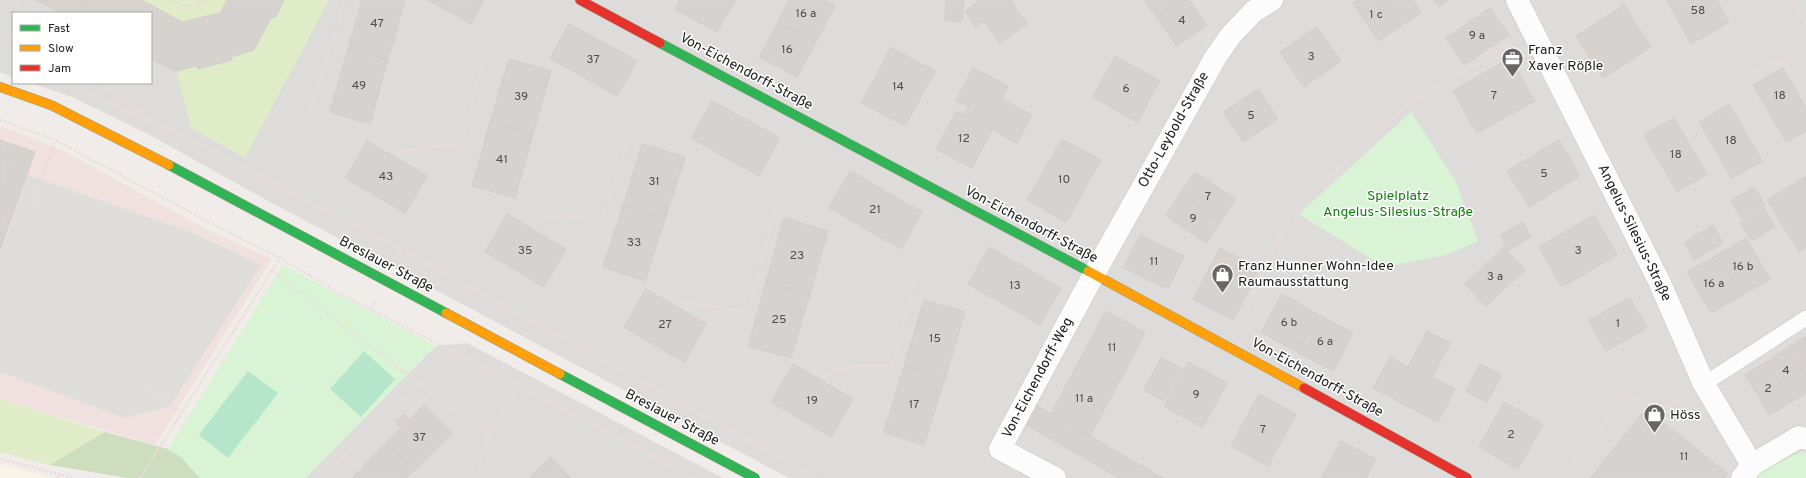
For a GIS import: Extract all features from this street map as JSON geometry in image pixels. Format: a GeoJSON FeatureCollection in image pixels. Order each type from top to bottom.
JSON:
{"type":"FeatureCollection","features":[{"type":"Feature","properties":{"kind":"street","name":"Von-Eichendorff-Straße"},"geometry":{"type":"LineString","coordinates":[[580,0],[1233,348],[1468,478]]}},
{"type":"Feature","properties":{"kind":"street","name":"Angelus-Silesius-Straße"},"geometry":{"type":"LineString","coordinates":[[1517,0],[1660,282],[1704,384],[1747,471]]}},
{"type":"Feature","properties":{"kind":"street","name":"Otto-Leybold-Straße"},"geometry":{"type":"LineString","coordinates":[[1094,274],[1215,58],[1231,35],[1258,4]]}},
{"type":"Feature","properties":{"kind":"street","name":"Breslauer Straße"},"geometry":{"type":"LineString","coordinates":[[0,87],[51,105],[134,146],[755,478]]}},
{"type":"Feature","properties":{"kind":"street","name":"Von-Eichendorff-Weg"},"geometry":{"type":"LineString","coordinates":[[1055,478],[1000,449],[1094,274]]}},
{"type":"Feature","properties":{"kind":"street"},"geometry":{"type":"LineString","coordinates":[[1747,471],[1799,437],[1806,439]]}},
{"type":"Feature","properties":{"kind":"lane"},"geometry":{"type":"LineString","coordinates":[[1704,384],[1806,318]]}},
{"type":"Feature","properties":{"kind":"path"},"geometry":{"type":"LineString","coordinates":[[14,11],[20,0]]}},
{"type":"Feature","properties":{"kind":"path"},"geometry":{"type":"LineString","coordinates":[[172,0],[186,8],[210,0]]}},
{"type":"Feature","properties":{"kind":"path"},"geometry":{"type":"LineString","coordinates":[[310,112],[345,0]]}},
{"type":"Feature","properties":{"kind":"path"},"geometry":{"type":"LineString","coordinates":[[1793,0],[1806,27]]}},
{"type":"Feature","properties":{"kind":"path"},"geometry":{"type":"LineString","coordinates":[[198,4],[202,18]]}},
{"type":"Feature","properties":{"kind":"path"},"geometry":{"type":"LineString","coordinates":[[1233,348],[1258,281],[1293,211],[1410,103],[1532,31]]}},
{"type":"Feature","properties":{"kind":"path"},"geometry":{"type":"LineString","coordinates":[[0,34],[12,39]]}},
{"type":"Feature","properties":{"kind":"path"},"geometry":{"type":"LineString","coordinates":[[395,152],[462,143],[486,51]]}},
{"type":"Feature","properties":{"kind":"path"},"geometry":{"type":"LineString","coordinates":[[1736,84],[1768,64],[1783,62],[1804,85]]}},
{"type":"Feature","properties":{"kind":"path"},"geometry":{"type":"LineString","coordinates":[[1791,71],[1806,62]]}},
{"type":"Feature","properties":{"kind":"path"},"geometry":{"type":"LineString","coordinates":[[100,84],[162,126]]}},
{"type":"Feature","properties":{"kind":"path"},"geometry":{"type":"LineString","coordinates":[[71,86],[162,126],[402,250],[818,478]]}},
{"type":"Feature","properties":{"kind":"path"},"geometry":{"type":"LineString","coordinates":[[0,120],[55,140],[239,238],[280,258],[350,299],[520,386],[694,478]]}},
{"type":"Feature","properties":{"kind":"path"},"geometry":{"type":"LineString","coordinates":[[536,226],[543,220],[558,215],[568,215],[602,222],[631,133]]}},
{"type":"Feature","properties":{"kind":"path"},"geometry":{"type":"LineString","coordinates":[[33,205],[55,140]]}},
{"type":"Feature","properties":{"kind":"path"},"geometry":{"type":"LineString","coordinates":[[680,302],[748,312],[776,207]]}},
{"type":"Feature","properties":{"kind":"path"},"geometry":{"type":"LineString","coordinates":[[140,478],[280,258]]}},
{"type":"Feature","properties":{"kind":"path"},"geometry":{"type":"LineString","coordinates":[[272,272],[488,436]]}},
{"type":"Feature","properties":{"kind":"path"},"geometry":{"type":"LineString","coordinates":[[824,377],[833,371],[848,366],[893,365],[915,281]]}},
{"type":"Feature","properties":{"kind":"path"},"geometry":{"type":"LineString","coordinates":[[322,478],[420,383]]}},
{"type":"Feature","properties":{"kind":"path"},"geometry":{"type":"LineString","coordinates":[[1561,478],[1627,395],[1663,409],[1704,384]]}},
{"type":"Feature","properties":{"kind":"path"},"geometry":{"type":"LineString","coordinates":[[476,478],[488,436],[520,386]]}},
{"type":"Feature","properties":{"kind":"path"},"geometry":{"type":"LineString","coordinates":[[145,387],[182,412]]}},
{"type":"Feature","properties":{"kind":"path"},"geometry":{"type":"LineString","coordinates":[[407,417],[432,392]]}},
{"type":"Feature","properties":{"kind":"path"},"geometry":{"type":"LineString","coordinates":[[345,456],[360,470]]}},
{"type":"Feature","properties":{"kind":"path"},"geometry":{"type":"LineString","coordinates":[[0,459],[74,478]]}},
{"type":"Feature","properties":{"kind":"path"},"geometry":{"type":"LineString","coordinates":[[57,478],[61,474]]}},
{"type":"Feature","properties":{"kind":"shaded area"},"geometry":{"type":"Polygon","coordinates":[[[0,0],[1806,0],[1806,478],[789,478],[259,196],[150,135],[72,97],[34,84],[152,84],[152,12],[12,12],[12,77],[0,72],[0,0]]]}},
{"type":"Feature","properties":{"kind":"shaded area"},"geometry":{"type":"Polygon","coordinates":[[[1189,0],[1248,0],[1254,11],[1215,58],[1206,51],[1207,25],[1189,0]]]}},
{"type":"Feature","properties":{"kind":"shaded area"},"geometry":{"type":"Polygon","coordinates":[[[0,126],[62,150],[206,229],[272,259],[155,445],[0,399],[0,126]]]}},
{"type":"Feature","properties":{"kind":"shaded area"},"geometry":{"type":"Polygon","coordinates":[[[28,175],[193,233],[261,265],[170,406],[125,418],[0,372],[0,254],[28,175]]]}},
{"type":"Feature","properties":{"kind":"shaded area"},"geometry":{"type":"Polygon","coordinates":[[[467,343],[723,478],[305,478],[436,346],[467,343]]]}},
{"type":"Feature","properties":{"kind":"shaded area"},"geometry":{"type":"Polygon","coordinates":[[[0,464],[54,478],[0,478],[0,464]]]}},
{"type":"Feature","properties":{"kind":"green space"},"geometry":{"type":"Polygon","coordinates":[[[142,0],[227,0],[220,13],[182,22],[142,0]]]}},
{"type":"Feature","properties":{"kind":"green space"},"geometry":{"type":"Polygon","coordinates":[[[284,0],[329,0],[245,158],[191,128],[176,71],[197,66],[198,69],[232,60],[231,57],[254,50],[272,16],[275,18],[284,0]]]}},
{"type":"Feature","properties":{"kind":"green space","name":"Spielplatz Angelus-Silesius-Straße"},"geometry":{"type":"Polygon","coordinates":[[[1411,112],[1455,180],[1478,241],[1446,255],[1384,267],[1299,214],[1411,112]]]}},
{"type":"Feature","properties":{"kind":"green space"},"geometry":{"type":"Polygon","coordinates":[[[283,265],[436,346],[305,478],[200,478],[181,457],[168,449],[283,265]]]}},
{"type":"Feature","properties":{"kind":"green space"},"geometry":{"type":"Polygon","coordinates":[[[364,351],[395,379],[361,417],[330,389],[364,351]]]}},
{"type":"Feature","properties":{"kind":"green space"},"geometry":{"type":"Polygon","coordinates":[[[248,371],[278,393],[228,458],[199,435],[248,371]]]}},
{"type":"Feature","properties":{"kind":"green space"},"geometry":{"type":"Polygon","coordinates":[[[0,399],[105,432],[50,465],[0,452],[0,399]]]}},
{"type":"Feature","properties":{"kind":"green space"},"geometry":{"type":"Polygon","coordinates":[[[105,432],[168,449],[181,457],[200,478],[128,478],[50,465],[105,432]]]}},
{"type":"Feature","properties":{"kind":"green space"},"geometry":{"type":"Polygon","coordinates":[[[1801,452],[1806,453],[1806,478],[1756,478],[1761,471],[1801,452]]]}},
{"type":"Feature","properties":{"kind":"building"},"geometry":{"type":"Polygon","coordinates":[[[36,0],[87,0],[81,12],[59,12],[36,0]]]}},
{"type":"Feature","properties":{"kind":"building"},"geometry":{"type":"Polygon","coordinates":[[[87,0],[142,0],[182,22],[220,13],[227,0],[284,0],[275,18],[272,16],[254,50],[231,57],[232,60],[198,69],[197,66],[176,71],[152,59],[152,12],[81,12],[87,0]]]}},
{"type":"Feature","properties":{"kind":"building"},"geometry":{"type":"Polygon","coordinates":[[[362,0],[405,0],[388,60],[348,49],[362,0]]]}},
{"type":"Feature","properties":{"kind":"building"},"geometry":{"type":"Polygon","coordinates":[[[428,0],[484,0],[471,24],[428,0]]]}},
{"type":"Feature","properties":{"kind":"building"},"geometry":{"type":"Polygon","coordinates":[[[680,0],[735,0],[717,32],[675,9],[680,0]]]}},
{"type":"Feature","properties":{"kind":"building"},"geometry":{"type":"Polygon","coordinates":[[[789,0],[824,0],[835,6],[816,42],[778,22],[789,0]]]}},
{"type":"Feature","properties":{"kind":"building"},"geometry":{"type":"Polygon","coordinates":[[[946,0],[964,0],[962,22],[945,20],[946,0]]]}},
{"type":"Feature","properties":{"kind":"building"},"geometry":{"type":"Polygon","coordinates":[[[980,0],[1010,0],[1027,24],[1000,43],[984,21],[976,27],[965,11],[980,0]]]}},
{"type":"Feature","properties":{"kind":"building"},"geometry":{"type":"Polygon","coordinates":[[[1145,0],[1180,0],[1156,17],[1145,0]]]}},
{"type":"Feature","properties":{"kind":"building"},"geometry":{"type":"Polygon","coordinates":[[[1180,0],[1189,0],[1207,25],[1177,46],[1156,17],[1180,0]]]}},
{"type":"Feature","properties":{"kind":"building"},"geometry":{"type":"Polygon","coordinates":[[[1358,0],[1382,0],[1399,27],[1378,41],[1353,3],[1358,0]]]}},
{"type":"Feature","properties":{"kind":"building"},"geometry":{"type":"Polygon","coordinates":[[[1382,0],[1413,0],[1421,13],[1399,27],[1382,0]]]}},
{"type":"Feature","properties":{"kind":"building"},"geometry":{"type":"Polygon","coordinates":[[[1434,0],[1450,0],[1439,7],[1434,0]]]}},
{"type":"Feature","properties":{"kind":"building"},"geometry":{"type":"Polygon","coordinates":[[[1667,0],[1717,0],[1729,22],[1691,44],[1667,0]]]}},
{"type":"Feature","properties":{"kind":"building"},"geometry":{"type":"Polygon","coordinates":[[[1624,5],[1651,47],[1603,78],[1576,36],[1624,5]]]}},
{"type":"Feature","properties":{"kind":"building"},"geometry":{"type":"Polygon","coordinates":[[[1490,8],[1509,35],[1464,65],[1446,38],[1490,8]]]}},
{"type":"Feature","properties":{"kind":"building"},"geometry":{"type":"Polygon","coordinates":[[[778,22],[816,42],[797,77],[759,57],[778,22]]]}},
{"type":"Feature","properties":{"kind":"building"},"geometry":{"type":"Polygon","coordinates":[[[569,24],[637,61],[617,96],[550,58],[569,24]]]}},
{"type":"Feature","properties":{"kind":"building"},"geometry":{"type":"Polygon","coordinates":[[[1317,27],[1341,61],[1304,87],[1280,52],[1317,27]]]}},
{"type":"Feature","properties":{"kind":"building"},"geometry":{"type":"Polygon","coordinates":[[[891,47],[935,71],[905,126],[862,103],[891,47]]]}},
{"type":"Feature","properties":{"kind":"building"},"geometry":{"type":"Polygon","coordinates":[[[348,49],[388,60],[370,124],[330,112],[348,49]]]}},
{"type":"Feature","properties":{"kind":"building"},"geometry":{"type":"Polygon","coordinates":[[[1115,56],[1160,81],[1137,122],[1093,97],[1115,56]]]}},
{"type":"Feature","properties":{"kind":"building"},"geometry":{"type":"Polygon","coordinates":[[[1510,58],[1535,101],[1477,133],[1453,91],[1510,58]]]}},
{"type":"Feature","properties":{"kind":"building"},"geometry":{"type":"Polygon","coordinates":[[[509,59],[551,71],[533,134],[490,122],[509,59]]]}},
{"type":"Feature","properties":{"kind":"building"},"geometry":{"type":"Polygon","coordinates":[[[973,68],[985,74],[969,107],[956,101],[973,68]]]}},
{"type":"Feature","properties":{"kind":"building"},"geometry":{"type":"Polygon","coordinates":[[[1783,68],[1806,108],[1806,131],[1786,142],[1753,85],[1783,68]]]}},
{"type":"Feature","properties":{"kind":"building"},"geometry":{"type":"Polygon","coordinates":[[[985,74],[1008,86],[1002,99],[1032,115],[1017,143],[964,115],[985,74]]]}},
{"type":"Feature","properties":{"kind":"building"},"geometry":{"type":"Polygon","coordinates":[[[1259,89],[1278,119],[1243,142],[1223,112],[1259,89]]]}},
{"type":"Feature","properties":{"kind":"building"},"geometry":{"type":"Polygon","coordinates":[[[712,101],[780,138],[759,176],[691,138],[712,101]]]}},
{"type":"Feature","properties":{"kind":"building"},"geometry":{"type":"Polygon","coordinates":[[[1729,104],[1762,161],[1732,178],[1699,122],[1729,104]]]}},
{"type":"Feature","properties":{"kind":"building"},"geometry":{"type":"Polygon","coordinates":[[[956,111],[992,130],[972,168],[936,149],[956,111]]]}},
{"type":"Feature","properties":{"kind":"building"},"geometry":{"type":"Polygon","coordinates":[[[1674,118],[1707,174],[1677,192],[1644,135],[1674,118]]]}},
{"type":"Feature","properties":{"kind":"building"},"geometry":{"type":"Polygon","coordinates":[[[490,122],[533,134],[515,198],[472,186],[490,122]]]}},
{"type":"Feature","properties":{"kind":"building"},"geometry":{"type":"Polygon","coordinates":[[[1062,139],[1101,160],[1066,222],[1027,200],[1062,139]]]}},
{"type":"Feature","properties":{"kind":"building"},"geometry":{"type":"Polygon","coordinates":[[[0,140],[35,152],[0,250],[0,211],[18,160],[0,153],[0,140]]]}},
{"type":"Feature","properties":{"kind":"building"},"geometry":{"type":"Polygon","coordinates":[[[1559,140],[1580,176],[1529,207],[1507,171],[1559,140]]]}},
{"type":"Feature","properties":{"kind":"building"},"geometry":{"type":"Polygon","coordinates":[[[367,141],[427,176],[405,213],[345,178],[367,141]]]}},
{"type":"Feature","properties":{"kind":"building"},"geometry":{"type":"Polygon","coordinates":[[[642,144],[685,157],[665,219],[623,206],[642,144]]]}},
{"type":"Feature","properties":{"kind":"building"},"geometry":{"type":"Polygon","coordinates":[[[0,153],[18,160],[0,211],[0,153]]]}},
{"type":"Feature","properties":{"kind":"building"},"geometry":{"type":"Polygon","coordinates":[[[850,171],[922,212],[901,249],[829,208],[850,171]]]}},
{"type":"Feature","properties":{"kind":"building"},"geometry":{"type":"Polygon","coordinates":[[[1195,172],[1235,199],[1221,221],[1180,194],[1195,172]]]}},
{"type":"Feature","properties":{"kind":"building"},"geometry":{"type":"Polygon","coordinates":[[[1806,176],[1806,247],[1799,251],[1767,200],[1806,176]]]}},
{"type":"Feature","properties":{"kind":"building"},"geometry":{"type":"Polygon","coordinates":[[[1754,187],[1765,205],[1742,219],[1731,201],[1754,187]]]}},
{"type":"Feature","properties":{"kind":"building"},"geometry":{"type":"Polygon","coordinates":[[[1180,194],[1221,221],[1206,243],[1166,216],[1180,194]]]}},
{"type":"Feature","properties":{"kind":"building"},"geometry":{"type":"Polygon","coordinates":[[[623,206],[665,219],[645,281],[603,267],[623,206]]]}},
{"type":"Feature","properties":{"kind":"building"},"geometry":{"type":"Polygon","coordinates":[[[1764,208],[1775,227],[1752,241],[1740,223],[1764,208]]]}},
{"type":"Feature","properties":{"kind":"building"},"geometry":{"type":"Polygon","coordinates":[[[507,214],[566,249],[544,287],[485,252],[507,214]]]}},
{"type":"Feature","properties":{"kind":"building"},"geometry":{"type":"Polygon","coordinates":[[[1594,215],[1617,255],[1562,287],[1539,247],[1594,215]]]}},
{"type":"Feature","properties":{"kind":"building"},"geometry":{"type":"Polygon","coordinates":[[[784,218],[828,231],[810,294],[766,282],[784,218]]]}},
{"type":"Feature","properties":{"kind":"building"},"geometry":{"type":"Polygon","coordinates":[[[1523,222],[1531,237],[1508,250],[1500,235],[1523,222]]]}},
{"type":"Feature","properties":{"kind":"building"},"geometry":{"type":"Polygon","coordinates":[[[1713,225],[1723,243],[1694,260],[1684,243],[1713,225]]]}},
{"type":"Feature","properties":{"kind":"building"},"geometry":{"type":"Polygon","coordinates":[[[1140,235],[1184,256],[1168,289],[1124,268],[1140,235]]]}},
{"type":"Feature","properties":{"kind":"building"},"geometry":{"type":"Polygon","coordinates":[[[1746,238],[1770,279],[1741,296],[1717,255],[1746,238]]]}},
{"type":"Feature","properties":{"kind":"building"},"geometry":{"type":"Polygon","coordinates":[[[989,247],[1061,288],[1040,325],[968,284],[989,247]]]}},
{"type":"Feature","properties":{"kind":"building"},"geometry":{"type":"Polygon","coordinates":[[[1504,247],[1525,270],[1486,306],[1465,284],[1504,247]]]}},
{"type":"Feature","properties":{"kind":"building"},"geometry":{"type":"Polygon","coordinates":[[[1220,248],[1260,269],[1233,320],[1193,299],[1220,248]]]}},
{"type":"Feature","properties":{"kind":"building"},"geometry":{"type":"Polygon","coordinates":[[[1717,255],[1741,296],[1711,313],[1687,272],[1717,255]]]}},
{"type":"Feature","properties":{"kind":"building"},"geometry":{"type":"Polygon","coordinates":[[[766,282],[810,294],[791,358],[748,346],[766,282]]]}},
{"type":"Feature","properties":{"kind":"building"},"geometry":{"type":"Polygon","coordinates":[[[646,289],[706,324],[684,362],[624,327],[646,289]]]}},
{"type":"Feature","properties":{"kind":"building"},"geometry":{"type":"Polygon","coordinates":[[[1282,294],[1317,314],[1297,352],[1261,332],[1282,294]]]}},
{"type":"Feature","properties":{"kind":"building"},"geometry":{"type":"Polygon","coordinates":[[[1630,298],[1647,328],[1606,351],[1589,320],[1630,298]]]}},
{"type":"Feature","properties":{"kind":"building"},"geometry":{"type":"Polygon","coordinates":[[[924,300],[965,312],[945,378],[904,366],[924,300]]]}},
{"type":"Feature","properties":{"kind":"building"},"geometry":{"type":"Polygon","coordinates":[[[1106,311],[1145,332],[1118,384],[1078,363],[1106,311]]]}},
{"type":"Feature","properties":{"kind":"building"},"geometry":{"type":"Polygon","coordinates":[[[1317,314],[1353,333],[1333,371],[1297,352],[1317,314]]]}},
{"type":"Feature","properties":{"kind":"building"},"geometry":{"type":"Polygon","coordinates":[[[1427,331],[1450,343],[1432,377],[1455,389],[1438,422],[1373,388],[1390,357],[1408,367],[1427,331]]]}},
{"type":"Feature","properties":{"kind":"building"},"geometry":{"type":"Polygon","coordinates":[[[1806,336],[1806,379],[1786,349],[1806,336]]]}},
{"type":"Feature","properties":{"kind":"building"},"geometry":{"type":"Polygon","coordinates":[[[1786,349],[1806,379],[1806,393],[1791,402],[1766,362],[1786,349]]]}},
{"type":"Feature","properties":{"kind":"building"},"geometry":{"type":"Polygon","coordinates":[[[1161,358],[1182,369],[1164,401],[1144,390],[1161,358]]]}},
{"type":"Feature","properties":{"kind":"building"},"geometry":{"type":"Polygon","coordinates":[[[1188,362],[1227,383],[1203,427],[1164,407],[1188,362]]]}},
{"type":"Feature","properties":{"kind":"building"},"geometry":{"type":"Polygon","coordinates":[[[1766,362],[1791,402],[1770,415],[1745,375],[1766,362]]]}},
{"type":"Feature","properties":{"kind":"building"},"geometry":{"type":"Polygon","coordinates":[[[1078,363],[1118,384],[1090,436],[1051,414],[1078,363]]]}},
{"type":"Feature","properties":{"kind":"building"},"geometry":{"type":"Polygon","coordinates":[[[793,364],[853,399],[831,437],[771,402],[793,364]]]}},
{"type":"Feature","properties":{"kind":"building"},"geometry":{"type":"Polygon","coordinates":[[[1480,364],[1502,375],[1487,402],[1466,391],[1480,364]]]}},
{"type":"Feature","properties":{"kind":"building"},"geometry":{"type":"Polygon","coordinates":[[[904,366],[945,378],[924,445],[884,432],[904,366]]]}},
{"type":"Feature","properties":{"kind":"building"},"geometry":{"type":"Polygon","coordinates":[[[1259,394],[1296,414],[1268,466],[1231,446],[1259,394]]]}},
{"type":"Feature","properties":{"kind":"building"},"geometry":{"type":"Polygon","coordinates":[[[1504,402],[1543,424],[1518,469],[1479,447],[1504,402]]]}},
{"type":"Feature","properties":{"kind":"building"},"geometry":{"type":"Polygon","coordinates":[[[424,405],[452,433],[415,470],[387,442],[401,428],[396,422],[404,414],[409,420],[424,405]]]}},
{"type":"Feature","properties":{"kind":"building"},"geometry":{"type":"Polygon","coordinates":[[[1036,405],[1163,478],[1119,478],[1025,424],[1036,405]]]}},
{"type":"Feature","properties":{"kind":"building"},"geometry":{"type":"Polygon","coordinates":[[[1646,409],[1728,474],[1725,478],[1590,478],[1646,409]]]}},
{"type":"Feature","properties":{"kind":"building"},"geometry":{"type":"Polygon","coordinates":[[[1341,441],[1376,459],[1366,478],[1321,478],[1341,441]]]}},
{"type":"Feature","properties":{"kind":"building"},"geometry":{"type":"Polygon","coordinates":[[[387,442],[415,470],[406,478],[352,478],[387,442]]]}},
{"type":"Feature","properties":{"kind":"building"},"geometry":{"type":"Polygon","coordinates":[[[550,457],[571,478],[530,478],[550,457]]]}},
{"type":"Feature","properties":{"kind":"traffic: fast"},"geometry":{"type":"LineString","coordinates":[[660,43],[1088,271]]}},
{"type":"Feature","properties":{"kind":"traffic: fast"},"geometry":{"type":"LineString","coordinates":[[169,165],[446,313]]}},
{"type":"Feature","properties":{"kind":"traffic: fast"},"geometry":{"type":"LineString","coordinates":[[560,374],[755,478]]}},
{"type":"Feature","properties":{"kind":"traffic: slow"},"geometry":{"type":"LineString","coordinates":[[0,87],[51,105],[169,165]]}},
{"type":"Feature","properties":{"kind":"traffic: slow"},"geometry":{"type":"LineString","coordinates":[[1088,271],[1304,388]]}},
{"type":"Feature","properties":{"kind":"traffic: slow"},"geometry":{"type":"LineString","coordinates":[[446,313],[560,374]]}},
{"type":"Feature","properties":{"kind":"traffic: jam"},"geometry":{"type":"LineString","coordinates":[[580,0],[660,43]]}},
{"type":"Feature","properties":{"kind":"traffic: jam"},"geometry":{"type":"LineString","coordinates":[[1304,388],[1467,478]]}},
{"type":"Feature","properties":{"kind":"place","name":"Franz Xaver Rößle"},"geometry":{"type":"Point","coordinates":[1512,78]}},
{"type":"Feature","properties":{"kind":"place","name":"Franz Hunner Wohn-Idee Raumausstattung"},"geometry":{"type":"Point","coordinates":[1222,294]}},
{"type":"Feature","properties":{"kind":"place","name":"Höss"},"geometry":{"type":"Point","coordinates":[1654,434]}}]}
